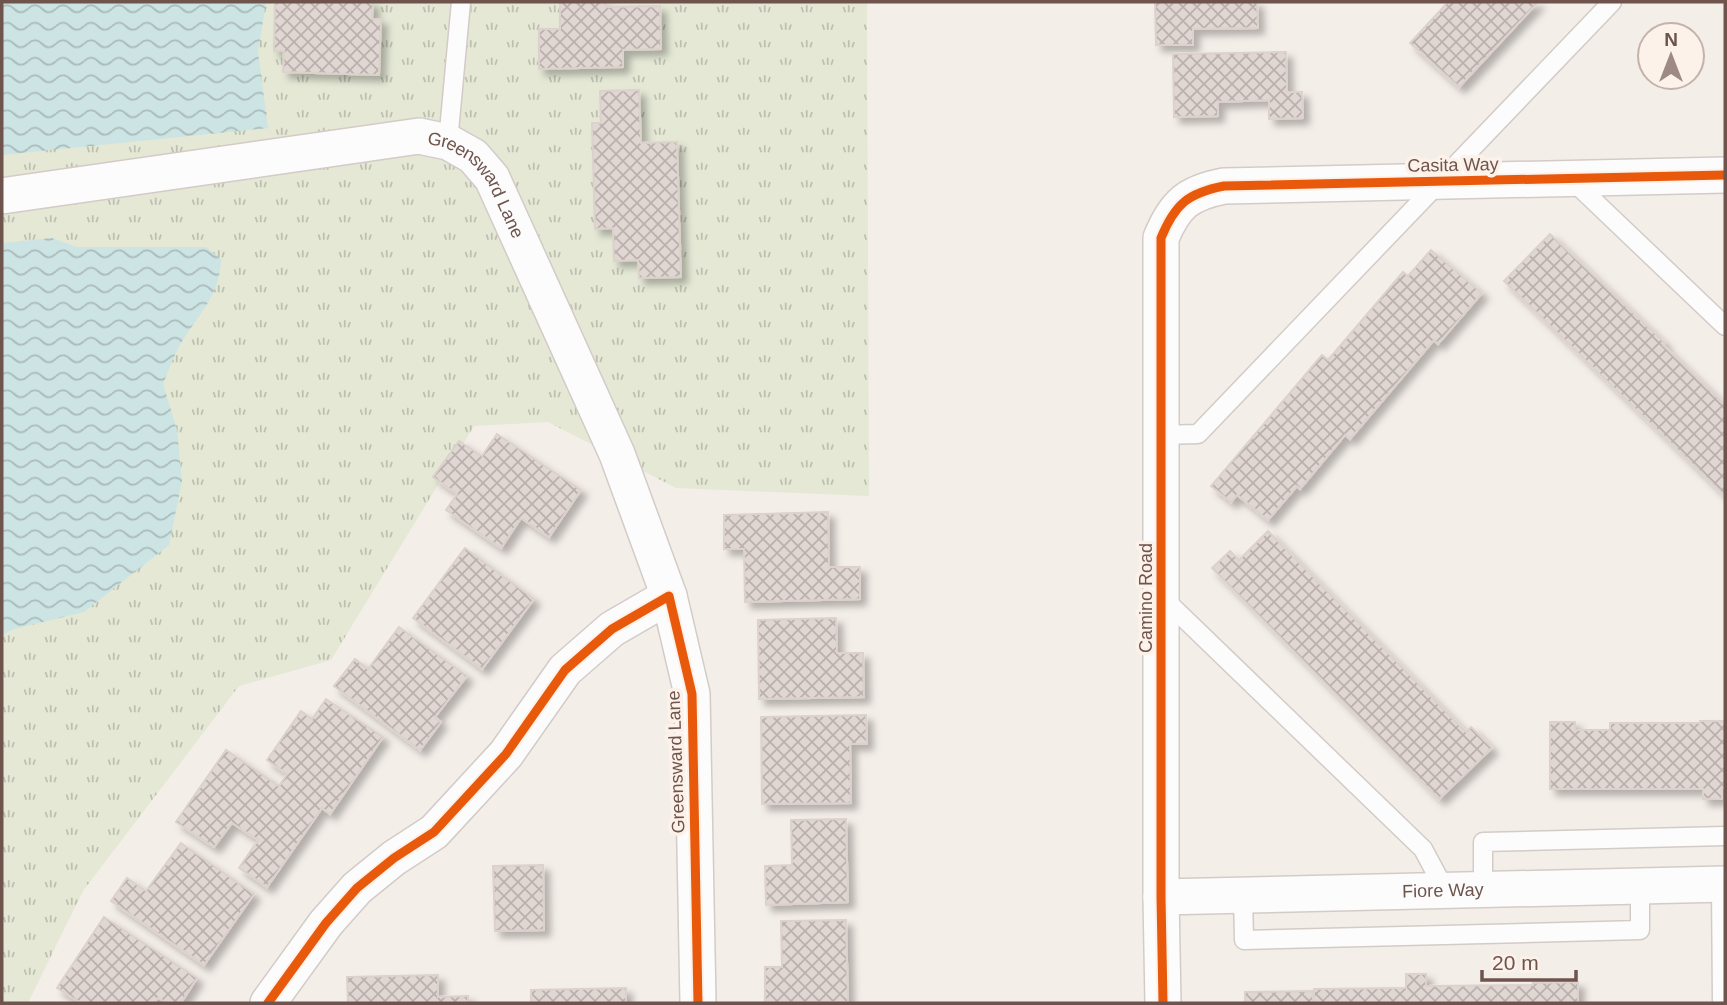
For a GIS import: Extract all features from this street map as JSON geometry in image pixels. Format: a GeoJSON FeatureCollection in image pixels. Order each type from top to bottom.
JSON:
{"type":"FeatureCollection","features":[{"type":"Feature","properties":{"kind":"street","name":"Greensward Lane"},"geometry":{"type":"LineString","coordinates":[[2,196],[419,136],[448,142],[473,156],[492,178],[617,454],[668,596],[692,694],[698,1003]]}},
{"type":"Feature","properties":{"kind":"street","name":"Casita Way"},"geometry":{"type":"LineString","coordinates":[[1185,200],[1202,190],[1224,186],[1725,175]]}},
{"type":"Feature","properties":{"kind":"street","name":"Camino Road"},"geometry":{"type":"LineString","coordinates":[[1163,1003],[1161,238],[1170,218],[1185,200]]}},
{"type":"Feature","properties":{"kind":"street"},"geometry":{"type":"LineString","coordinates":[[268,1003],[326,923],[357,888],[394,858],[434,832],[506,754],[565,670],[612,629],[668,596]]}},
{"type":"Feature","properties":{"kind":"street","name":"Fiore Way"},"geometry":{"type":"LineString","coordinates":[[1161,897],[1723,885]]}},
{"type":"Feature","properties":{"kind":"lane"},"geometry":{"type":"LineString","coordinates":[[448,142],[461,2]]}},
{"type":"Feature","properties":{"kind":"lane"},"geometry":{"type":"LineString","coordinates":[[1161,435],[1198,434],[1612,2]]}},
{"type":"Feature","properties":{"kind":"lane"},"geometry":{"type":"LineString","coordinates":[[1571,178],[1725,326]]}},
{"type":"Feature","properties":{"kind":"lane"},"geometry":{"type":"LineString","coordinates":[[1161,597],[1423,849],[1445,890]]}},
{"type":"Feature","properties":{"kind":"lane"},"geometry":{"type":"LineString","coordinates":[[1483,890],[1483,842],[1725,836]]}},
{"type":"Feature","properties":{"kind":"lane"},"geometry":{"type":"LineString","coordinates":[[1722,1003],[1723,885]]}},
{"type":"Feature","properties":{"kind":"lane"},"geometry":{"type":"LineString","coordinates":[[1243,895],[1244,940],[1299,939],[1640,930],[1640,886]]}},
{"type":"Feature","properties":{"kind":"green space"},"geometry":{"type":"Polygon","coordinates":[[[2,2],[867,2],[869,496],[676,488],[548,422],[474,426],[331,660],[239,686],[83,891],[28,1003],[2,1003],[2,2]]]}},
{"type":"Feature","properties":{"kind":"water"},"geometry":{"type":"Polygon","coordinates":[[[2,2],[266,2],[258,52],[268,128],[2,155],[2,2]]]}},
{"type":"Feature","properties":{"kind":"water"},"geometry":{"type":"Polygon","coordinates":[[[52,238],[77,247],[206,247],[221,259],[220,271],[214,292],[181,343],[163,384],[177,430],[182,481],[169,545],[84,612],[14,629],[2,635],[2,243],[52,238]]]}},
{"type":"Feature","properties":{"kind":"building"},"geometry":{"type":"Polygon","coordinates":[[[275,2],[373,2],[372,19],[381,19],[379,75],[283,72],[284,51],[274,51],[275,2]]]}},
{"type":"Feature","properties":{"kind":"building"},"geometry":{"type":"Polygon","coordinates":[[[560,2],[606,2],[606,7],[660,6],[661,49],[623,50],[623,67],[539,69],[539,29],[560,29],[560,2]]]}},
{"type":"Feature","properties":{"kind":"building"},"geometry":{"type":"Polygon","coordinates":[[[1155,2],[1257,2],[1258,28],[1193,29],[1193,45],[1156,45],[1155,2]]]}},
{"type":"Feature","properties":{"kind":"building"},"geometry":{"type":"Polygon","coordinates":[[[1448,2],[1538,2],[1459,87],[1410,43],[1448,2]]]}},
{"type":"Feature","properties":{"kind":"building"},"geometry":{"type":"Polygon","coordinates":[[[1286,52],[1287,92],[1302,92],[1303,118],[1269,119],[1269,100],[1218,102],[1218,116],[1174,117],[1173,54],[1286,52]]]}},
{"type":"Feature","properties":{"kind":"building"},"geometry":{"type":"Polygon","coordinates":[[[639,90],[641,143],[677,142],[681,277],[639,278],[638,260],[614,261],[613,228],[595,229],[592,123],[601,123],[600,91],[639,90]]]}},
{"type":"Feature","properties":{"kind":"building"},"geometry":{"type":"Polygon","coordinates":[[[1550,234],[1665,343],[1663,345],[1725,405],[1725,496],[1504,281],[1550,234]]]}},
{"type":"Feature","properties":{"kind":"building"},"geometry":{"type":"Polygon","coordinates":[[[1431,250],[1482,293],[1438,344],[1434,340],[1350,439],[1345,435],[1300,489],[1297,486],[1268,520],[1237,495],[1231,502],[1211,486],[1322,355],[1328,360],[1403,272],[1408,276],[1431,250]]]}},
{"type":"Feature","properties":{"kind":"building"},"geometry":{"type":"Polygon","coordinates":[[[497,434],[581,490],[549,537],[521,518],[501,548],[446,510],[457,494],[433,477],[459,441],[482,456],[497,434]]]}},
{"type":"Feature","properties":{"kind":"building"},"geometry":{"type":"Polygon","coordinates":[[[828,512],[829,567],[860,567],[860,599],[745,602],[744,549],[724,549],[724,515],[828,512]]]}},
{"type":"Feature","properties":{"kind":"building"},"geometry":{"type":"Polygon","coordinates":[[[1268,531],[1466,732],[1471,727],[1492,748],[1439,799],[1212,568],[1230,551],[1239,560],[1268,531]]]}},
{"type":"Feature","properties":{"kind":"building"},"geometry":{"type":"Polygon","coordinates":[[[465,548],[534,599],[482,669],[413,618],[465,548]]]}},
{"type":"Feature","properties":{"kind":"building"},"geometry":{"type":"Polygon","coordinates":[[[836,618],[837,653],[863,653],[864,697],[759,699],[758,620],[836,618]]]}},
{"type":"Feature","properties":{"kind":"building"},"geometry":{"type":"Polygon","coordinates":[[[399,627],[467,676],[435,717],[441,722],[420,750],[334,686],[355,659],[368,669],[399,627]]]}},
{"type":"Feature","properties":{"kind":"building"},"geometry":{"type":"Polygon","coordinates":[[[326,699],[383,737],[330,814],[322,808],[267,887],[239,868],[258,840],[232,823],[214,847],[176,822],[226,750],[279,786],[287,774],[267,760],[301,711],[312,719],[326,699]]]}},
{"type":"Feature","properties":{"kind":"building"},"geometry":{"type":"Polygon","coordinates":[[[866,715],[867,744],[850,744],[851,803],[762,804],[761,717],[866,715]]]}},
{"type":"Feature","properties":{"kind":"building"},"geometry":{"type":"Polygon","coordinates":[[[1725,721],[1725,788],[1722,788],[1722,799],[1703,799],[1703,789],[1550,789],[1550,722],[1575,722],[1575,730],[1610,730],[1610,723],[1725,721]]]}},
{"type":"Feature","properties":{"kind":"building"},"geometry":{"type":"Polygon","coordinates":[[[846,819],[848,902],[766,905],[765,866],[792,865],[791,820],[846,819]]]}},
{"type":"Feature","properties":{"kind":"building"},"geometry":{"type":"Polygon","coordinates":[[[181,843],[254,894],[204,965],[111,901],[127,878],[146,891],[181,843]]]}},
{"type":"Feature","properties":{"kind":"building"},"geometry":{"type":"Polygon","coordinates":[[[543,865],[544,930],[495,931],[493,866],[543,865]]]}},
{"type":"Feature","properties":{"kind":"building"},"geometry":{"type":"Polygon","coordinates":[[[104,917],[197,978],[181,1003],[167,1003],[158,998],[154,1003],[81,1003],[57,988],[104,917]]]}},
{"type":"Feature","properties":{"kind":"building"},"geometry":{"type":"Polygon","coordinates":[[[846,920],[848,1002],[765,1003],[765,967],[782,967],[781,921],[846,920]]]}},
{"type":"Feature","properties":{"kind":"building"},"geometry":{"type":"Polygon","coordinates":[[[1406,974],[1426,974],[1426,986],[1578,982],[1578,1003],[1314,1003],[1314,989],[1406,988],[1406,974]]]}},
{"type":"Feature","properties":{"kind":"building"},"geometry":{"type":"Polygon","coordinates":[[[438,975],[438,997],[468,996],[468,1003],[348,1003],[347,977],[438,975]]]}},
{"type":"Feature","properties":{"kind":"building"},"geometry":{"type":"Polygon","coordinates":[[[626,988],[626,1003],[531,1003],[531,990],[626,988]]]}},
{"type":"Feature","properties":{"kind":"building"},"geometry":{"type":"Polygon","coordinates":[[[1313,991],[1313,1003],[1245,1003],[1245,992],[1313,991]]]}},
{"type":"Feature","properties":{"kind":"cycle path"},"geometry":{"type":"LineString","coordinates":[[1163,1003],[1161,238],[1178,208],[1201,192],[1224,186],[1725,175]]}},
{"type":"Feature","properties":{"kind":"cycle path"},"geometry":{"type":"LineString","coordinates":[[268,1003],[326,923],[357,888],[394,858],[434,832],[506,754],[565,670],[612,629],[669,596],[692,694],[698,1003]]}}]}
